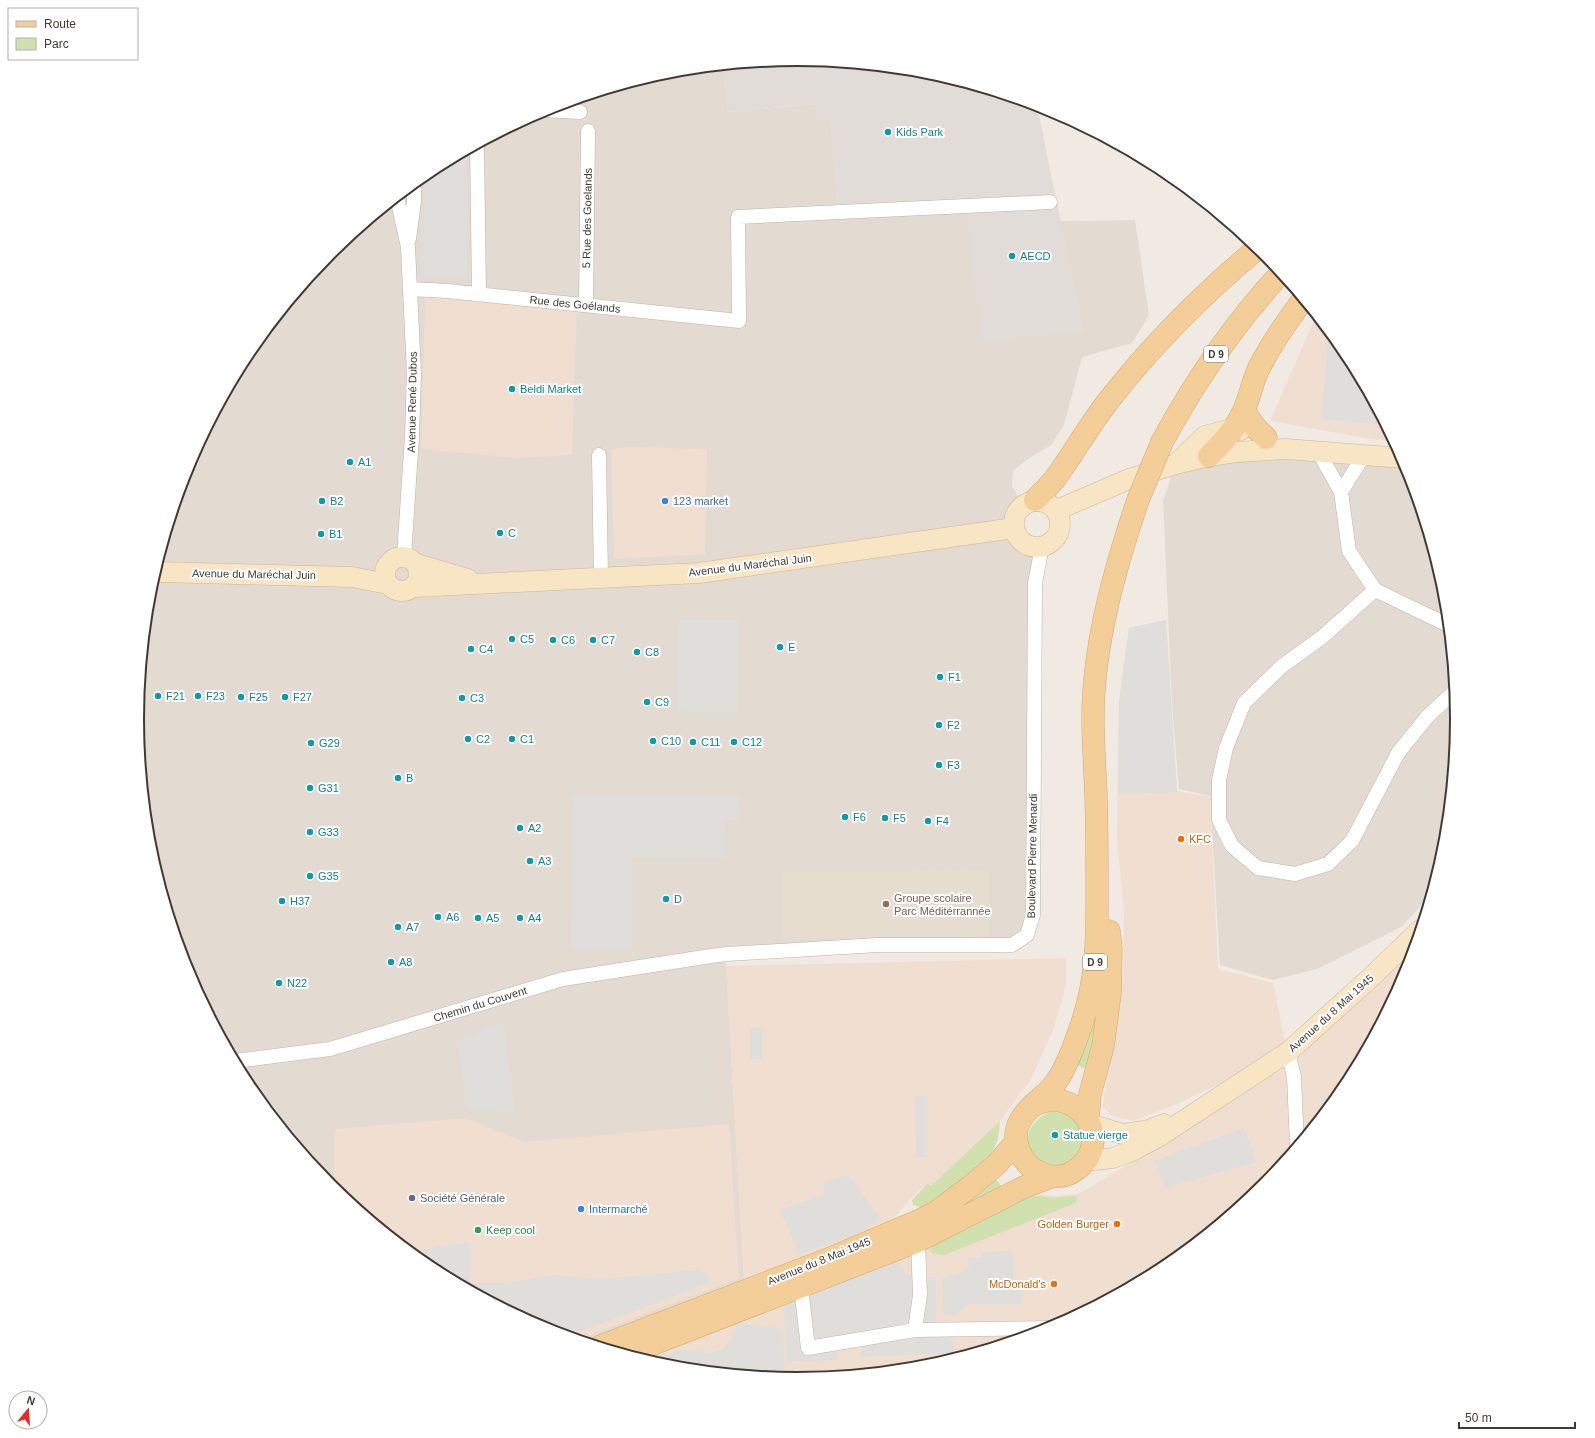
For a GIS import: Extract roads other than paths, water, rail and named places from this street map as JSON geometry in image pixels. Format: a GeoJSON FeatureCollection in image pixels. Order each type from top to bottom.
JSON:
{"type":"FeatureCollection","features":[{"type":"Feature","properties":{"kind":"main road"},"geometry":{"type":"LineString","coordinates":[[1035,500],[1053,506],[1060,517],[1061,525],[1059,533],[1049,544],[1042,547],[1034,547],[1021,541],[1017,535],[1014,528],[1015,516],[1018,510],[1023,505],[1035,500],[1054,481],[1108,400],[1166,333],[1223,277],[1253,252]]}},
{"type":"Feature","properties":{"kind":"main road","name":"D 9"},"geometry":{"type":"LineString","coordinates":[[1031,1107],[1054,1085],[1067,1062],[1088,1002],[1095,966],[1097,927],[1096,799],[1093,716],[1097,667],[1104,621],[1112,585],[1124,544],[1138,500],[1162,442],[1176,417],[1208,365],[1253,305],[1278,277]]}},
{"type":"Feature","properties":{"kind":"main road"},"geometry":{"type":"LineString","coordinates":[[1209,456],[1225,440],[1239,419],[1259,367],[1279,334],[1301,303]]}},
{"type":"Feature","properties":{"kind":"main road"},"geometry":{"type":"LineString","coordinates":[[1239,419],[1255,428],[1266,438],[1286,449]]}},
{"type":"Feature","properties":{"kind":"main road"},"geometry":{"type":"LineString","coordinates":[[1176,464],[1205,436],[1239,419]]}},
{"type":"Feature","properties":{"kind":"main road"},"geometry":{"type":"LineString","coordinates":[[1056,510],[1129,479],[1176,464],[1209,456],[1236,452],[1286,449],[1396,457]]}},
{"type":"Feature","properties":{"kind":"main road","name":"Avenue du Maréchal Juin"},"geometry":{"type":"LineString","coordinates":[[414,587],[699,573],[1014,528]]}},
{"type":"Feature","properties":{"kind":"main road"},"geometry":{"type":"LineString","coordinates":[[403,561],[420,576],[414,587],[406,591],[392,588],[388,584],[384,573],[403,561]]}},
{"type":"Feature","properties":{"kind":"main road","name":"Avenue du Maréchal Juin"},"geometry":{"type":"LineString","coordinates":[[352,577],[403,561],[484,584]]}},
{"type":"Feature","properties":{"kind":"main road","name":"Avenue du Maréchal Juin"},"geometry":{"type":"LineString","coordinates":[[162,572],[352,577],[388,584]]}},
{"type":"Feature","properties":{"kind":"main road","name":"D 9"},"geometry":{"type":"LineString","coordinates":[[1089,1122],[1090,1094],[1103,1046],[1110,986],[1111,949],[1096,799]]}},
{"type":"Feature","properties":{"kind":"main road","name":"Avenue du 8 Mai 1945"},"geometry":{"type":"LineString","coordinates":[[1234,1086],[1288,1052],[1368,980],[1413,937]]}},
{"type":"Feature","properties":{"kind":"main road"},"geometry":{"type":"LineString","coordinates":[[1089,1122],[1123,1134],[1148,1130],[1174,1120],[1234,1086]]}},
{"type":"Feature","properties":{"kind":"main road"},"geometry":{"type":"LineString","coordinates":[[1086,1160],[1113,1158],[1132,1151],[1160,1136],[1234,1086]]}},
{"type":"Feature","properties":{"kind":"main road"},"geometry":{"type":"LineString","coordinates":[[1051,1099],[1063,1100],[1075,1105],[1089,1122],[1093,1138],[1092,1148],[1086,1160],[1075,1171],[1064,1176],[1050,1176],[1034,1171],[1022,1160],[1016,1142],[1016,1129],[1020,1119],[1031,1107],[1038,1103],[1051,1099]]}},
{"type":"Feature","properties":{"kind":"main road","name":"Avenue du 8 Mai 1945"},"geometry":{"type":"LineString","coordinates":[[607,1343],[826,1260],[920,1220],[936,1212],[971,1186],[996,1165],[1016,1142]]}},
{"type":"Feature","properties":{"kind":"main road","name":"Avenue du 8 Mai 1945"},"geometry":{"type":"LineString","coordinates":[[634,1351],[918,1241],[1050,1176]]}},
{"type":"Feature","properties":{"kind":"street"},"geometry":{"type":"LineString","coordinates":[[561,111],[580,112]]}},
{"type":"Feature","properties":{"kind":"street","name":"5 Rue des Goelands"},"geometry":{"type":"LineString","coordinates":[[586,305],[588,131]]}},
{"type":"Feature","properties":{"kind":"street"},"geometry":{"type":"LineString","coordinates":[[477,150],[479,294]]}},
{"type":"Feature","properties":{"kind":"street","name":"Avenue René Dubos"},"geometry":{"type":"LineString","coordinates":[[408,247],[414,191]]}},
{"type":"Feature","properties":{"kind":"street","name":"Rue des Goélands"},"geometry":{"type":"LineString","coordinates":[[411,289],[479,294],[738,321],[738,218],[1050,202]]}},
{"type":"Feature","properties":{"kind":"street","name":"Avenue René Dubos"},"geometry":{"type":"LineString","coordinates":[[398,203],[408,247],[414,374],[412,436],[403,561]]}},
{"type":"Feature","properties":{"kind":"street"},"geometry":{"type":"LineString","coordinates":[[1318,451],[1341,492],[1350,551],[1376,590],[1443,623]]}},
{"type":"Feature","properties":{"kind":"street"},"geometry":{"type":"LineString","coordinates":[[599,455],[601,578]]}},
{"type":"Feature","properties":{"kind":"street"},"geometry":{"type":"LineString","coordinates":[[1341,492],[1364,455]]}},
{"type":"Feature","properties":{"kind":"street","name":"Boulevard Pierre Menardi"},"geometry":{"type":"LineString","coordinates":[[727,954],[878,945],[1012,945],[1027,935],[1033,915],[1035,583],[1042,547]]}},
{"type":"Feature","properties":{"kind":"street"},"geometry":{"type":"LineString","coordinates":[[1376,590],[1321,638],[1282,666],[1244,703],[1226,748],[1219,780],[1219,820],[1232,846],[1258,868],[1296,874],[1328,864],[1352,841],[1398,753],[1426,717],[1449,696]]}},
{"type":"Feature","properties":{"kind":"street","name":"Chemin du Couvent"},"geometry":{"type":"LineString","coordinates":[[241,1060],[330,1049],[563,979],[727,954]]}},
{"type":"Feature","properties":{"kind":"street"},"geometry":{"type":"LineString","coordinates":[[1288,1052],[1294,1078],[1297,1140]]}},
{"type":"Feature","properties":{"kind":"street"},"geometry":{"type":"LineString","coordinates":[[915,1330],[920,1295],[918,1241]]}},
{"type":"Feature","properties":{"kind":"street"},"geometry":{"type":"LineString","coordinates":[[802,1287],[808,1348],[915,1330],[1030,1328]]}},
{"type":"Feature","properties":{"kind":"place","name":"Kids Park"},"geometry":{"type":"Point","coordinates":[888,132]}},
{"type":"Feature","properties":{"kind":"place","name":"AECD"},"geometry":{"type":"Point","coordinates":[1012,256]}},
{"type":"Feature","properties":{"kind":"place","name":"Beldi Market"},"geometry":{"type":"Point","coordinates":[512,389]}},
{"type":"Feature","properties":{"kind":"place","name":"A1"},"geometry":{"type":"Point","coordinates":[350,462]}},
{"type":"Feature","properties":{"kind":"place","name":"B2"},"geometry":{"type":"Point","coordinates":[322,501]}},
{"type":"Feature","properties":{"kind":"place","name":"123 market"},"geometry":{"type":"Point","coordinates":[665,501]}},
{"type":"Feature","properties":{"kind":"place","name":"C"},"geometry":{"type":"Point","coordinates":[500,533]}},
{"type":"Feature","properties":{"kind":"place","name":"B1"},"geometry":{"type":"Point","coordinates":[321,534]}},
{"type":"Feature","properties":{"kind":"place","name":"C5"},"geometry":{"type":"Point","coordinates":[512,639]}},
{"type":"Feature","properties":{"kind":"place","name":"C6"},"geometry":{"type":"Point","coordinates":[553,640]}},
{"type":"Feature","properties":{"kind":"place","name":"C7"},"geometry":{"type":"Point","coordinates":[593,640]}},
{"type":"Feature","properties":{"kind":"place","name":"E"},"geometry":{"type":"Point","coordinates":[780,647]}},
{"type":"Feature","properties":{"kind":"place","name":"C4"},"geometry":{"type":"Point","coordinates":[471,649]}},
{"type":"Feature","properties":{"kind":"place","name":"C8"},"geometry":{"type":"Point","coordinates":[637,652]}},
{"type":"Feature","properties":{"kind":"place","name":"F1"},"geometry":{"type":"Point","coordinates":[940,677]}},
{"type":"Feature","properties":{"kind":"place","name":"F21"},"geometry":{"type":"Point","coordinates":[158,696]}},
{"type":"Feature","properties":{"kind":"place","name":"F23"},"geometry":{"type":"Point","coordinates":[198,696]}},
{"type":"Feature","properties":{"kind":"place","name":"F25"},"geometry":{"type":"Point","coordinates":[241,697]}},
{"type":"Feature","properties":{"kind":"place","name":"F27"},"geometry":{"type":"Point","coordinates":[285,697]}},
{"type":"Feature","properties":{"kind":"place","name":"C3"},"geometry":{"type":"Point","coordinates":[462,698]}},
{"type":"Feature","properties":{"kind":"place","name":"C9"},"geometry":{"type":"Point","coordinates":[647,702]}},
{"type":"Feature","properties":{"kind":"place","name":"F2"},"geometry":{"type":"Point","coordinates":[939,725]}},
{"type":"Feature","properties":{"kind":"place","name":"C2"},"geometry":{"type":"Point","coordinates":[468,739]}},
{"type":"Feature","properties":{"kind":"place","name":"C1"},"geometry":{"type":"Point","coordinates":[512,739]}},
{"type":"Feature","properties":{"kind":"place","name":"C10"},"geometry":{"type":"Point","coordinates":[653,741]}},
{"type":"Feature","properties":{"kind":"place","name":"C11"},"geometry":{"type":"Point","coordinates":[693,742]}},
{"type":"Feature","properties":{"kind":"place","name":"C12"},"geometry":{"type":"Point","coordinates":[734,742]}},
{"type":"Feature","properties":{"kind":"place","name":"G29"},"geometry":{"type":"Point","coordinates":[311,743]}},
{"type":"Feature","properties":{"kind":"place","name":"F3"},"geometry":{"type":"Point","coordinates":[939,765]}},
{"type":"Feature","properties":{"kind":"place","name":"B"},"geometry":{"type":"Point","coordinates":[398,778]}},
{"type":"Feature","properties":{"kind":"place","name":"G31"},"geometry":{"type":"Point","coordinates":[310,788]}},
{"type":"Feature","properties":{"kind":"place","name":"F6"},"geometry":{"type":"Point","coordinates":[845,817]}},
{"type":"Feature","properties":{"kind":"place","name":"F5"},"geometry":{"type":"Point","coordinates":[885,818]}},
{"type":"Feature","properties":{"kind":"place","name":"F4"},"geometry":{"type":"Point","coordinates":[928,821]}},
{"type":"Feature","properties":{"kind":"place","name":"A2"},"geometry":{"type":"Point","coordinates":[520,828]}},
{"type":"Feature","properties":{"kind":"place","name":"G33"},"geometry":{"type":"Point","coordinates":[310,832]}},
{"type":"Feature","properties":{"kind":"place","name":"KFC"},"geometry":{"type":"Point","coordinates":[1181,839]}},
{"type":"Feature","properties":{"kind":"place","name":"A3"},"geometry":{"type":"Point","coordinates":[530,861]}},
{"type":"Feature","properties":{"kind":"place","name":"G35"},"geometry":{"type":"Point","coordinates":[310,876]}},
{"type":"Feature","properties":{"kind":"place","name":"D"},"geometry":{"type":"Point","coordinates":[666,899]}},
{"type":"Feature","properties":{"kind":"place","name":"H37"},"geometry":{"type":"Point","coordinates":[282,901]}},
{"type":"Feature","properties":{"kind":"place","name":"Groupe scolaire Parc Méditérrannée"},"geometry":{"type":"Point","coordinates":[886,904]}},
{"type":"Feature","properties":{"kind":"place","name":"A6"},"geometry":{"type":"Point","coordinates":[438,917]}},
{"type":"Feature","properties":{"kind":"place","name":"A5"},"geometry":{"type":"Point","coordinates":[478,918]}},
{"type":"Feature","properties":{"kind":"place","name":"A4"},"geometry":{"type":"Point","coordinates":[520,918]}},
{"type":"Feature","properties":{"kind":"place","name":"A7"},"geometry":{"type":"Point","coordinates":[398,927]}},
{"type":"Feature","properties":{"kind":"place","name":"A8"},"geometry":{"type":"Point","coordinates":[391,962]}},
{"type":"Feature","properties":{"kind":"place","name":"N22"},"geometry":{"type":"Point","coordinates":[279,983]}},
{"type":"Feature","properties":{"kind":"place","name":"Statue vierge"},"geometry":{"type":"Point","coordinates":[1055,1135]}},
{"type":"Feature","properties":{"kind":"place","name":"Société Générale"},"geometry":{"type":"Point","coordinates":[412,1198]}},
{"type":"Feature","properties":{"kind":"place","name":"Intermarché"},"geometry":{"type":"Point","coordinates":[581,1209]}},
{"type":"Feature","properties":{"kind":"place","name":"Golden Burger"},"geometry":{"type":"Point","coordinates":[1117,1224]}},
{"type":"Feature","properties":{"kind":"place","name":"Keep cool"},"geometry":{"type":"Point","coordinates":[478,1230]}},
{"type":"Feature","properties":{"kind":"place","name":"McDonald's"},"geometry":{"type":"Point","coordinates":[1054,1284]}}]}
